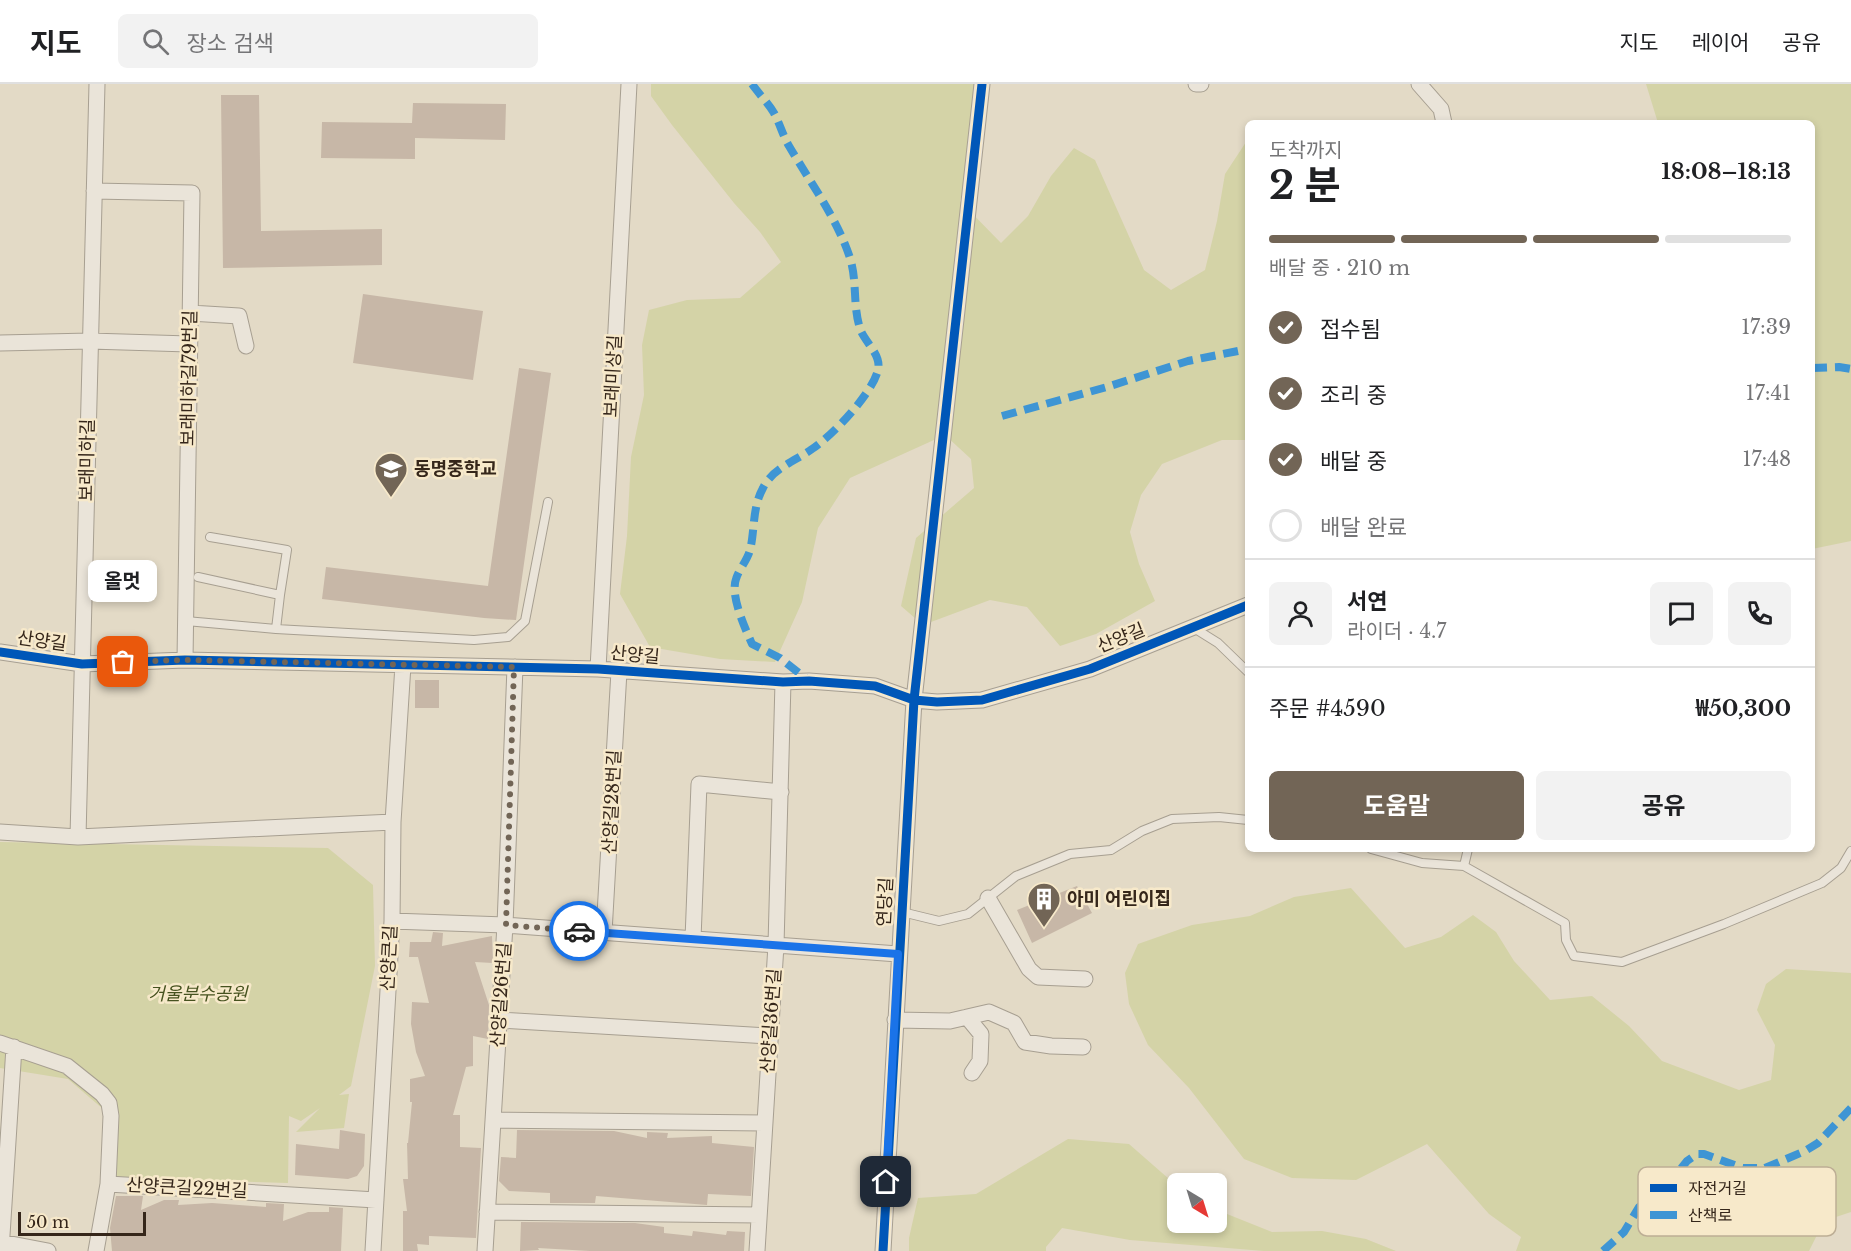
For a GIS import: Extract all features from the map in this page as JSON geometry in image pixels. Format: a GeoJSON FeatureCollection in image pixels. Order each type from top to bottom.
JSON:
{"type":"FeatureCollection","features":[{"type":"Feature","properties":{"kind":"street","name":"보래미하길"},"geometry":{"type":"LineString","coordinates":[[78,837],[97,84]]}},
{"type":"Feature","properties":{"kind":"street","name":"보래미상길"},"geometry":{"type":"LineString","coordinates":[[598,669],[628,84]]}},
{"type":"Feature","properties":{"kind":"street","name":"연당길"},"geometry":{"type":"LineString","coordinates":[[883,1251],[914,700],[982,84]]}},
{"type":"Feature","properties":{"kind":"street"},"geometry":{"type":"LineString","coordinates":[[1419,84],[1441,109],[1443,120]]}},
{"type":"Feature","properties":{"kind":"street","name":"보래미하길79번길"},"geometry":{"type":"LineString","coordinates":[[94,191],[192,193],[185,660]]}},
{"type":"Feature","properties":{"kind":"street"},"geometry":{"type":"LineString","coordinates":[[190,313],[239,316],[246,346]]}},
{"type":"Feature","properties":{"kind":"street"},"geometry":{"type":"LineString","coordinates":[[0,343],[90,340],[189,344]]}},
{"type":"Feature","properties":{"kind":"street","name":"산양길"},"geometry":{"type":"LineString","coordinates":[[0,652],[82,664],[185,660],[598,669],[875,686],[914,700],[937,702],[982,700],[1090,669],[1245,606]]}},
{"type":"Feature","properties":{"kind":"street","name":"산양큰길"},"geometry":{"type":"LineString","coordinates":[[373,1251],[392,921],[393,822],[403,665]]}},
{"type":"Feature","properties":{"kind":"street","name":"산양길26번길"},"geometry":{"type":"LineString","coordinates":[[485,1251],[506,925],[514,667]]}},
{"type":"Feature","properties":{"kind":"street","name":"산양길28번길"},"geometry":{"type":"LineString","coordinates":[[604,932],[619,671]]}},
{"type":"Feature","properties":{"kind":"street","name":"산양길36번길"},"geometry":{"type":"LineString","coordinates":[[757,1251],[776,945],[783,682]]}},
{"type":"Feature","properties":{"kind":"street"},"geometry":{"type":"LineString","coordinates":[[693,939],[699,784],[781,792]]}},
{"type":"Feature","properties":{"kind":"street"},"geometry":{"type":"LineString","coordinates":[[0,832],[78,837],[393,822]]}},
{"type":"Feature","properties":{"kind":"street"},"geometry":{"type":"LineString","coordinates":[[988,898],[1029,969],[1038,977],[1085,979]]}},
{"type":"Feature","properties":{"kind":"street"},"geometry":{"type":"LineString","coordinates":[[392,921],[506,925],[898,954]]}},
{"type":"Feature","properties":{"kind":"street"},"geometry":{"type":"LineString","coordinates":[[895,1020],[950,1021],[989,1012],[1014,1023],[1025,1041],[1051,1046],[1083,1047]]}},
{"type":"Feature","properties":{"kind":"street"},"geometry":{"type":"LineString","coordinates":[[967,1017],[981,1034],[980,1061],[972,1073]]}},
{"type":"Feature","properties":{"kind":"street"},"geometry":{"type":"LineString","coordinates":[[500,1020],[770,1036]]}},
{"type":"Feature","properties":{"kind":"street","name":"산양큰길22번길"},"geometry":{"type":"LineString","coordinates":[[1,1251],[7,1045],[67,1066],[102,1094],[109,1103],[111,1116],[108,1184],[375,1200]]}},
{"type":"Feature","properties":{"kind":"street"},"geometry":{"type":"LineString","coordinates":[[493,1120],[765,1123]]}},
{"type":"Feature","properties":{"kind":"street"},"geometry":{"type":"LineString","coordinates":[[96,1251],[108,1184]]}},
{"type":"Feature","properties":{"kind":"street"},"geometry":{"type":"LineString","coordinates":[[488,1212],[759,1215]]}},
{"type":"Feature","properties":{"kind":"street"},"geometry":{"type":"LineString","coordinates":[[1,1242],[48,1251]]}},
{"type":"Feature","properties":{"kind":"lane"},"geometry":{"type":"LineString","coordinates":[[186,621],[276,629],[474,640],[507,637],[525,621],[549,502]]}},
{"type":"Feature","properties":{"kind":"lane"},"geometry":{"type":"LineString","coordinates":[[210,537],[287,550],[276,629]]}},
{"type":"Feature","properties":{"kind":"lane"},"geometry":{"type":"LineString","coordinates":[[198,577],[280,595]]}},
{"type":"Feature","properties":{"kind":"lane"},"geometry":{"type":"LineString","coordinates":[[1192,627],[1218,643],[1245,669]]}},
{"type":"Feature","properties":{"kind":"lane"},"geometry":{"type":"LineString","coordinates":[[901,912],[939,921],[968,914],[1016,876],[1070,854],[1111,850],[1142,831],[1172,819],[1219,817],[1245,820]]}},
{"type":"Feature","properties":{"kind":"lane"},"geometry":{"type":"LineString","coordinates":[[1382,852],[1422,863],[1464,866],[1565,923],[1566,940],[1574,956],[1622,962],[1724,924],[1822,882],[1841,868],[1851,851]]}},
{"type":"Feature","properties":{"kind":"lane"},"geometry":{"type":"LineString","coordinates":[[1464,866],[1467,852]]}},
{"type":"Feature","properties":{"kind":"green space"},"geometry":{"type":"Polygon","coordinates":[[[651,84],[979,84],[971,159],[960,201],[1001,243],[1028,216],[1051,176],[1074,148],[1095,160],[1144,270],[1171,290],[1205,270],[1225,174],[1245,144],[1245,440],[1222,440],[1162,464],[1141,495],[1130,532],[1139,564],[1155,601],[1096,634],[1060,646],[1027,607],[990,600],[923,625],[901,606],[916,538],[974,488],[971,459],[945,435],[850,478],[818,528],[802,602],[775,662],[720,659],[650,647],[620,594],[627,536],[631,457],[644,395],[642,345],[649,310],[687,300],[740,298],[781,262],[760,232],[734,203],[651,96],[651,84]]]}},
{"type":"Feature","properties":{"kind":"green space"},"geometry":{"type":"Polygon","coordinates":[[[1646,84],[1851,84],[1851,541],[1815,548],[1815,120],[1657,120],[1646,84]]]}},
{"type":"Feature","properties":{"kind":"green space","name":"거울분수공원"},"geometry":{"type":"Polygon","coordinates":[[[0,842],[328,848],[373,885],[375,966],[351,1086],[339,1095],[349,1094],[344,1128],[296,1132],[320,1108],[301,1121],[289,1116],[288,1183],[109,1178],[103,1109],[68,1079],[0,1068],[0,842]]]}},
{"type":"Feature","properties":{"kind":"green space"},"geometry":{"type":"Polygon","coordinates":[[[1351,888],[1405,948],[1441,937],[1473,915],[1496,932],[1514,961],[1550,1000],[1592,996],[1629,1026],[1662,1061],[1739,1090],[1771,1080],[1775,1045],[1757,1010],[1766,984],[1786,969],[1851,973],[1851,1212],[1836,1217],[1836,1167],[1638,1167],[1638,1236],[1816,1236],[1809,1251],[1516,1251],[1521,1237],[1489,1214],[1427,1144],[1356,1180],[1292,1178],[1244,1159],[1189,1088],[1148,1045],[1129,1004],[1125,973],[1138,944],[1192,925],[1250,916],[1294,897],[1351,888]]]}},
{"type":"Feature","properties":{"kind":"green space"},"geometry":{"type":"Polygon","coordinates":[[[1068,1139],[1129,1144],[1167,1177],[1167,1233],[1227,1233],[1227,1214],[1272,1232],[1322,1231],[1366,1239],[1396,1251],[1264,1251],[1130,1240],[1062,1228],[1046,1247],[1046,1251],[909,1251],[909,1238],[918,1198],[976,1194],[1068,1139]]]}},
{"type":"Feature","properties":{"kind":"building"},"geometry":{"type":"Polygon","coordinates":[[[221,95],[259,95],[261,231],[382,229],[382,265],[223,268],[221,95]]]}},
{"type":"Feature","properties":{"kind":"building"},"geometry":{"type":"Polygon","coordinates":[[[413,103],[506,104],[505,140],[415,138],[415,159],[321,158],[322,122],[412,123],[413,103]]]}},
{"type":"Feature","properties":{"kind":"building"},"geometry":{"type":"Polygon","coordinates":[[[363,294],[483,311],[473,380],[353,363],[363,294]]]}},
{"type":"Feature","properties":{"kind":"building"},"geometry":{"type":"Polygon","coordinates":[[[519,368],[551,373],[516,620],[322,599],[326,567],[488,586],[519,368]]]}},
{"type":"Feature","properties":{"kind":"building"},"geometry":{"type":"Polygon","coordinates":[[[415,680],[439,680],[439,708],[415,708],[415,680]]]}},
{"type":"Feature","properties":{"kind":"building","name":"아미 어린이집"},"geometry":{"type":"Polygon","coordinates":[[[1077,886],[1092,913],[1032,943],[1017,910],[1077,886]]]}},
{"type":"Feature","properties":{"kind":"building"},"geometry":{"type":"Polygon","coordinates":[[[433,932],[443,933],[442,946],[492,936],[493,963],[475,962],[489,1005],[488,1039],[473,1036],[473,1066],[466,1067],[453,1115],[460,1115],[460,1147],[481,1148],[476,1238],[429,1236],[429,1245],[417,1244],[418,1251],[403,1251],[403,1211],[407,1211],[403,1179],[408,1179],[407,1143],[412,1102],[410,1102],[410,1079],[425,1076],[416,1052],[411,1024],[412,1002],[429,1003],[418,957],[409,957],[410,942],[431,942],[433,932]]]}},
{"type":"Feature","properties":{"kind":"building"},"geometry":{"type":"Polygon","coordinates":[[[340,1130],[365,1134],[364,1166],[357,1176],[348,1179],[295,1175],[296,1144],[339,1149],[340,1130]]]}},
{"type":"Feature","properties":{"kind":"building"},"geometry":{"type":"Polygon","coordinates":[[[517,1130],[614,1131],[647,1138],[647,1132],[668,1133],[667,1138],[712,1136],[712,1143],[754,1147],[751,1196],[708,1194],[707,1205],[596,1196],[595,1203],[550,1203],[550,1193],[509,1191],[499,1181],[501,1157],[516,1158],[517,1130]]]}},
{"type":"Feature","properties":{"kind":"building"},"geometry":{"type":"Polygon","coordinates":[[[116,1196],[143,1196],[141,1210],[164,1200],[179,1200],[178,1205],[212,1203],[266,1207],[266,1203],[284,1204],[283,1221],[308,1212],[329,1212],[329,1207],[343,1208],[341,1251],[112,1251],[110,1228],[116,1196]]]}},
{"type":"Feature","properties":{"kind":"building"},"geometry":{"type":"Polygon","coordinates":[[[521,1222],[635,1223],[664,1227],[664,1233],[692,1236],[693,1231],[726,1235],[727,1231],[745,1232],[744,1251],[590,1251],[538,1248],[539,1250],[520,1251],[521,1222]]]}},
{"type":"Feature","properties":{"kind":"marked path"},"geometry":{"type":"LineString","coordinates":[[752,84],[774,113],[787,142],[831,214],[845,243],[852,266],[859,325],[875,353],[878,364],[878,370],[868,391],[840,425],[820,443],[778,470],[767,481],[759,496],[755,511],[750,550],[736,579],[737,603],[752,644],[780,658],[809,681]]}},
{"type":"Feature","properties":{"kind":"marked path"},"geometry":{"type":"LineString","coordinates":[[1002,416],[1107,387],[1188,361],[1245,350]]}},
{"type":"Feature","properties":{"kind":"marked path"},"geometry":{"type":"LineString","coordinates":[[1815,368],[1851,369]]}},
{"type":"Feature","properties":{"kind":"marked path"},"geometry":{"type":"LineString","coordinates":[[1767,1167],[1818,1143],[1851,1108]]}},
{"type":"Feature","properties":{"kind":"marked path"},"geometry":{"type":"LineString","coordinates":[[1682,1167],[1697,1154],[1704,1154],[1740,1167]]}},
{"type":"Feature","properties":{"kind":"marked path"},"geometry":{"type":"LineString","coordinates":[[1603,1251],[1624,1232],[1638,1209]]}},
{"type":"Feature","properties":{"kind":"cycle path"},"geometry":{"type":"LineString","coordinates":[[883,1251],[914,700],[982,84]]}},
{"type":"Feature","properties":{"kind":"cycle path"},"geometry":{"type":"LineString","coordinates":[[0,652],[82,664],[185,660],[598,669],[875,686],[914,700],[937,702],[982,700],[1090,669],[1245,606]]}},
{"type":"Feature","properties":{"kind":"way so far"},"geometry":{"type":"LineString","coordinates":[[123,662],[185,660],[514,667],[506,925],[579,931]]}},
{"type":"Feature","properties":{"kind":"place","name":"동명중학교"},"geometry":{"type":"Point","coordinates":[391,498]}},
{"type":"Feature","properties":{"kind":"place","name":"올멋"},"geometry":{"type":"Point","coordinates":[123,662]}},
{"type":"Feature","properties":{"kind":"place","name":"아미 어린이집"},"geometry":{"type":"Point","coordinates":[1044,928]}},
{"type":"Feature","properties":{"kind":"route"},"geometry":{"type":"LineString","coordinates":[[579,931],[898,954],[886,1182]]}}]}
